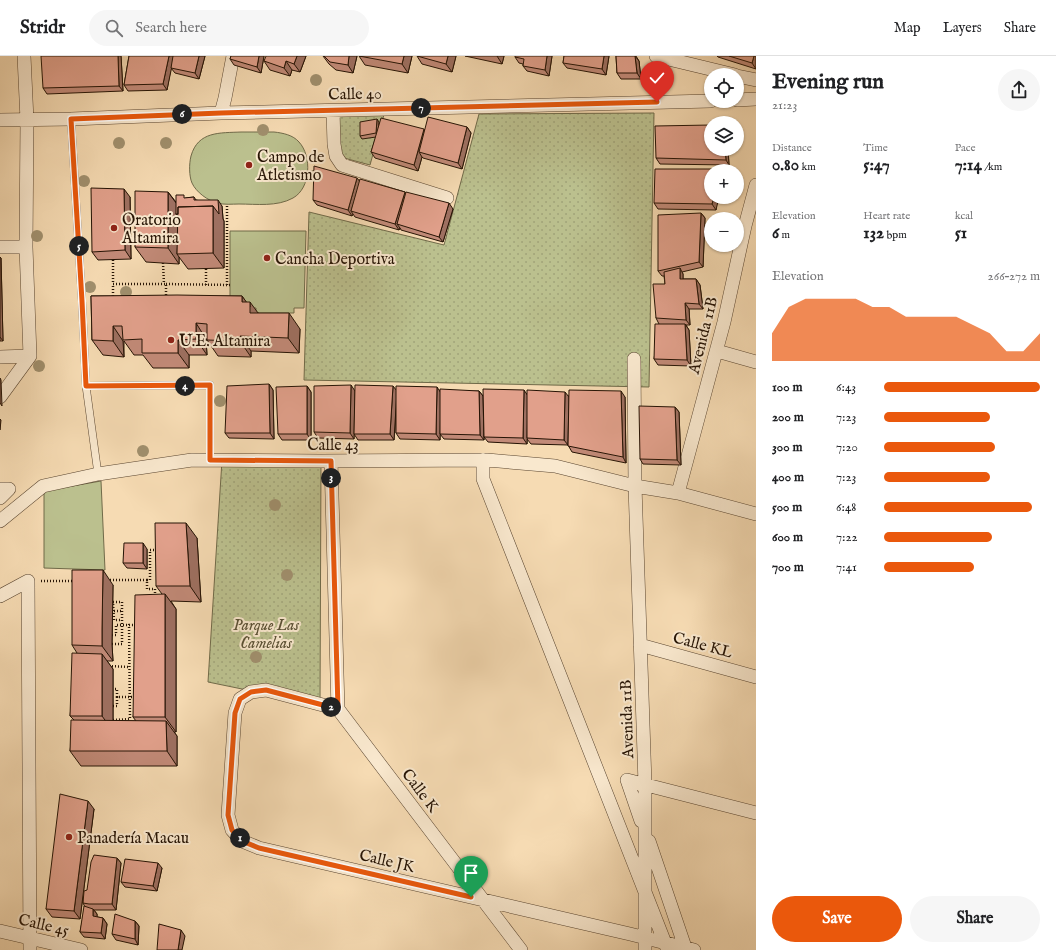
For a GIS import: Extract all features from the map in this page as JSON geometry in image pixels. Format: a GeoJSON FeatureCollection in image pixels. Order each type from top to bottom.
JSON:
{"type":"FeatureCollection","features":[{"type":"Feature","properties":{"kind":"street"},"geometry":{"type":"LineString","coordinates":[[0,397],[30,356],[26,247],[27,120],[24,56]]}},
{"type":"Feature","properties":{"kind":"street"},"geometry":{"type":"LineString","coordinates":[[221,113],[233,56]]}},
{"type":"Feature","properties":{"kind":"street"},"geometry":{"type":"LineString","coordinates":[[656,56],[707,68]]}},
{"type":"Feature","properties":{"kind":"street"},"geometry":{"type":"LineString","coordinates":[[744,77],[756,80]]}},
{"type":"Feature","properties":{"kind":"street"},"geometry":{"type":"LineString","coordinates":[[744,100],[756,99]]}},
{"type":"Feature","properties":{"kind":"street","name":"Calle 40"},"geometry":{"type":"LineString","coordinates":[[0,120],[704,101]]}},
{"type":"Feature","properties":{"kind":"street"},"geometry":{"type":"LineString","coordinates":[[333,111],[334,144],[336,156],[342,165],[447,198]]}},
{"type":"Feature","properties":{"kind":"street","name":"Avenida 11B"},"geometry":{"type":"LineString","coordinates":[[678,493],[751,228],[756,185]]}},
{"type":"Feature","properties":{"kind":"street"},"geometry":{"type":"LineString","coordinates":[[0,247],[26,247]]}},
{"type":"Feature","properties":{"kind":"street"},"geometry":{"type":"LineString","coordinates":[[717,351],[756,362]]}},
{"type":"Feature","properties":{"kind":"street"},"geometry":{"type":"LineString","coordinates":[[0,357],[30,356]]}},
{"type":"Feature","properties":{"kind":"street","name":"Avenida 11B"},"geometry":{"type":"LineString","coordinates":[[634,359],[635,486],[645,784],[645,944]]}},
{"type":"Feature","properties":{"kind":"street","name":"Calle 43"},"geometry":{"type":"LineString","coordinates":[[0,522],[43,486],[98,474],[192,460],[483,460],[555,466],[635,486],[678,493],[756,514]]}},
{"type":"Feature","properties":{"kind":"street"},"geometry":{"type":"LineString","coordinates":[[483,460],[483,479],[668,950]]}},
{"type":"Feature","properties":{"kind":"street"},"geometry":{"type":"LineString","coordinates":[[331,461],[338,709]]}},
{"type":"Feature","properties":{"kind":"street"},"geometry":{"type":"LineString","coordinates":[[0,489],[9,489],[0,498]]}},
{"type":"Feature","properties":{"kind":"street"},"geometry":{"type":"LineString","coordinates":[[0,596],[28,581],[30,944]]}},
{"type":"Feature","properties":{"kind":"street","name":"Calle KL"},"geometry":{"type":"LineString","coordinates":[[640,645],[756,676]]}},
{"type":"Feature","properties":{"kind":"street","name":"Calle JK"},"geometry":{"type":"LineString","coordinates":[[338,709],[266,690],[251,692],[240,699],[235,713],[228,815],[232,830],[242,841],[259,848],[645,944],[694,950]]}},
{"type":"Feature","properties":{"kind":"street","name":"Calle K"},"geometry":{"type":"LineString","coordinates":[[338,709],[522,950]]}},
{"type":"Feature","properties":{"kind":"street"},"geometry":{"type":"LineString","coordinates":[[686,950],[627,780],[756,813]]}},
{"type":"Feature","properties":{"kind":"street","name":"Calle 45"},"geometry":{"type":"LineString","coordinates":[[0,931],[30,944],[81,950]]}},
{"type":"Feature","properties":{"kind":"lane"},"geometry":{"type":"LineString","coordinates":[[71,119],[86,386],[98,474]]}},
{"type":"Feature","properties":{"kind":"lane"},"geometry":{"type":"LineString","coordinates":[[86,386],[210,385],[210,460]]}},
{"type":"Feature","properties":{"kind":"path"},"geometry":{"type":"LineString","coordinates":[[113,284],[228,285],[227,204]]}},
{"type":"Feature","properties":{"kind":"path"},"geometry":{"type":"LineString","coordinates":[[106,300],[113,300],[113,260]]}},
{"type":"Feature","properties":{"kind":"path"},"geometry":{"type":"LineString","coordinates":[[163,263],[166,304]]}},
{"type":"Feature","properties":{"kind":"path"},"geometry":{"type":"LineString","coordinates":[[206,268],[206,285]]}},
{"type":"Feature","properties":{"kind":"path"},"geometry":{"type":"LineString","coordinates":[[100,580],[150,580],[150,550],[158,550]]}},
{"type":"Feature","properties":{"kind":"path"},"geometry":{"type":"LineString","coordinates":[[147,580],[147,589],[156,589],[156,601]]}},
{"type":"Feature","properties":{"kind":"path"},"geometry":{"type":"LineString","coordinates":[[28,581],[76,581]]}},
{"type":"Feature","properties":{"kind":"path"},"geometry":{"type":"LineString","coordinates":[[112,644],[122,644],[122,620],[122,611],[122,602],[113,602],[114,620],[122,620]]}},
{"type":"Feature","properties":{"kind":"path"},"geometry":{"type":"LineString","coordinates":[[114,611],[122,611]]}},
{"type":"Feature","properties":{"kind":"path"},"geometry":{"type":"LineString","coordinates":[[112,635],[116,635],[116,625],[137,625],[137,620]]}},
{"type":"Feature","properties":{"kind":"path"},"geometry":{"type":"LineString","coordinates":[[129,625],[130,716]]}},
{"type":"Feature","properties":{"kind":"path"},"geometry":{"type":"LineString","coordinates":[[129,658],[137,658]]}},
{"type":"Feature","properties":{"kind":"path"},"geometry":{"type":"LineString","coordinates":[[109,666],[129,667]]}},
{"type":"Feature","properties":{"kind":"path"},"geometry":{"type":"LineString","coordinates":[[129,678],[136,678]]}},
{"type":"Feature","properties":{"kind":"path"},"geometry":{"type":"LineString","coordinates":[[112,688],[116,688],[117,697],[117,706],[113,706]]}},
{"type":"Feature","properties":{"kind":"path"},"geometry":{"type":"LineString","coordinates":[[117,697],[136,696]]}},
{"type":"Feature","properties":{"kind":"path"},"geometry":{"type":"LineString","coordinates":[[113,720],[130,719],[130,716],[137,716]]}},
{"type":"Feature","properties":{"kind":"path"},"geometry":{"type":"LineString","coordinates":[[126,719],[126,725]]}},
{"type":"Feature","properties":{"kind":"green space"},"geometry":{"type":"Polygon","coordinates":[[[385,111],[370,165],[333,155],[331,113],[385,111]]]}},
{"type":"Feature","properties":{"kind":"green space"},"geometry":{"type":"Polygon","coordinates":[[[654,113],[649,387],[304,380],[309,212],[444,245],[479,114],[654,113]]]}},
{"type":"Feature","properties":{"kind":"green space","name":"Campo de Atletismo"},"geometry":{"type":"Polygon","coordinates":[[[274,132],[288,135],[297,140],[306,155],[308,172],[306,180],[299,193],[293,198],[273,204],[223,204],[214,202],[199,193],[191,180],[190,166],[194,148],[199,142],[204,138],[218,133],[274,132]]]}},
{"type":"Feature","properties":{"kind":"green space","name":"Cancha Deportiva"},"geometry":{"type":"Polygon","coordinates":[[[230,231],[306,231],[304,308],[294,308],[294,313],[256,313],[256,308],[230,308],[230,231]]]}},
{"type":"Feature","properties":{"kind":"green space","name":"Parque Las Camelias"},"geometry":{"type":"Polygon","coordinates":[[[222,460],[321,461],[320,705],[208,682],[222,460]]]}},
{"type":"Feature","properties":{"kind":"green space"},"geometry":{"type":"Polygon","coordinates":[[[101,481],[105,570],[44,568],[44,491],[101,481]]]}},
{"type":"Feature","properties":{"kind":"building"},"geometry":{"type":"Polygon","coordinates":[[[41,56],[118,56],[119,86],[43,88],[41,56]]]}},
{"type":"Feature","properties":{"kind":"building"},"geometry":{"type":"Polygon","coordinates":[[[129,56],[169,56],[163,84],[124,85],[129,56]]]}},
{"type":"Feature","properties":{"kind":"building"},"geometry":{"type":"Polygon","coordinates":[[[173,56],[199,56],[195,73],[171,68],[173,56]]]}},
{"type":"Feature","properties":{"kind":"building"},"geometry":{"type":"Polygon","coordinates":[[[231,56],[259,56],[257,67],[230,59],[231,56]]]}},
{"type":"Feature","properties":{"kind":"building"},"geometry":{"type":"Polygon","coordinates":[[[266,56],[297,56],[294,64],[286,61],[284,68],[264,61],[266,56]]]}},
{"type":"Feature","properties":{"kind":"building"},"geometry":{"type":"Polygon","coordinates":[[[324,56],[349,56],[348,65],[330,62],[324,56]]]}},
{"type":"Feature","properties":{"kind":"building"},"geometry":{"type":"Polygon","coordinates":[[[359,56],[404,56],[402,64],[359,56]]]}},
{"type":"Feature","properties":{"kind":"building"},"geometry":{"type":"Polygon","coordinates":[[[417,56],[448,56],[446,64],[417,56]]]}},
{"type":"Feature","properties":{"kind":"building"},"geometry":{"type":"Polygon","coordinates":[[[515,56],[547,56],[545,70],[523,66],[524,59],[515,56]]]}},
{"type":"Feature","properties":{"kind":"building"},"geometry":{"type":"Polygon","coordinates":[[[564,56],[604,56],[602,69],[563,63],[564,56]]]}},
{"type":"Feature","properties":{"kind":"building"},"geometry":{"type":"Polygon","coordinates":[[[616,56],[635,56],[637,73],[617,73],[616,56]]]}},
{"type":"Feature","properties":{"kind":"building"},"geometry":{"type":"Polygon","coordinates":[[[729,56],[754,56],[752,63],[729,56]]]}},
{"type":"Feature","properties":{"kind":"building"},"geometry":{"type":"Polygon","coordinates":[[[428,117],[467,127],[458,163],[419,152],[428,117]]]}},
{"type":"Feature","properties":{"kind":"building"},"geometry":{"type":"Polygon","coordinates":[[[381,118],[424,129],[414,165],[371,152],[381,118]]]}},
{"type":"Feature","properties":{"kind":"building"},"geometry":{"type":"Polygon","coordinates":[[[377,119],[376,133],[360,136],[360,122],[377,119]]]}},
{"type":"Feature","properties":{"kind":"building"},"geometry":{"type":"Polygon","coordinates":[[[704,125],[704,156],[726,156],[726,160],[656,158],[655,126],[704,125]]]}},
{"type":"Feature","properties":{"kind":"building"},"geometry":{"type":"Polygon","coordinates":[[[314,166],[357,178],[348,210],[313,200],[314,166]]]}},
{"type":"Feature","properties":{"kind":"building"},"geometry":{"type":"Polygon","coordinates":[[[655,169],[704,169],[704,204],[654,203],[655,169]]]}},
{"type":"Feature","properties":{"kind":"building"},"geometry":{"type":"Polygon","coordinates":[[[360,179],[405,192],[395,224],[351,211],[360,179]]]}},
{"type":"Feature","properties":{"kind":"building","name":"Oratorio Altamira"},"geometry":{"type":"Polygon","coordinates":[[[91,188],[124,189],[125,250],[92,252],[91,188]]]}},
{"type":"Feature","properties":{"kind":"building"},"geometry":{"type":"Polygon","coordinates":[[[135,191],[168,192],[168,248],[135,247],[135,191]]]}},
{"type":"Feature","properties":{"kind":"building"},"geometry":{"type":"Polygon","coordinates":[[[406,192],[449,203],[439,237],[397,224],[406,192]]]}},
{"type":"Feature","properties":{"kind":"building"},"geometry":{"type":"Polygon","coordinates":[[[176,195],[184,195],[184,198],[194,197],[194,200],[218,200],[219,214],[213,206],[178,207],[178,214],[176,214],[176,195]]]}},
{"type":"Feature","properties":{"kind":"building"},"geometry":{"type":"Polygon","coordinates":[[[213,206],[213,253],[177,254],[178,207],[213,206]]]}},
{"type":"Feature","properties":{"kind":"building"},"geometry":{"type":"Polygon","coordinates":[[[701,213],[699,262],[658,271],[658,215],[701,213]]]}},
{"type":"Feature","properties":{"kind":"building"},"geometry":{"type":"Polygon","coordinates":[[[680,268],[680,279],[696,279],[699,304],[685,303],[686,320],[656,318],[653,284],[665,284],[664,272],[680,268]]]}},
{"type":"Feature","properties":{"kind":"building"},"geometry":{"type":"Polygon","coordinates":[[[91,296],[242,296],[242,302],[250,302],[250,313],[289,313],[288,338],[240,336],[240,341],[207,340],[207,324],[196,323],[196,339],[178,340],[178,353],[142,353],[142,339],[123,340],[122,326],[113,326],[113,341],[92,340],[91,296]]]}},
{"type":"Feature","properties":{"kind":"building"},"geometry":{"type":"Polygon","coordinates":[[[655,324],[685,324],[687,360],[654,359],[655,324]]]}},
{"type":"Feature","properties":{"kind":"building"},"geometry":{"type":"Polygon","coordinates":[[[269,384],[270,433],[225,433],[227,386],[269,384]]]}},
{"type":"Feature","properties":{"kind":"building"},"geometry":{"type":"Polygon","coordinates":[[[351,385],[350,433],[314,432],[314,386],[351,385]]]}},
{"type":"Feature","properties":{"kind":"building"},"geometry":{"type":"Polygon","coordinates":[[[355,385],[393,386],[390,434],[354,434],[355,385]]]}},
{"type":"Feature","properties":{"kind":"building"},"geometry":{"type":"Polygon","coordinates":[[[307,386],[307,434],[278,434],[276,387],[307,386]]]}},
{"type":"Feature","properties":{"kind":"building"},"geometry":{"type":"Polygon","coordinates":[[[396,386],[437,387],[436,434],[396,433],[396,386]]]}},
{"type":"Feature","properties":{"kind":"building"},"geometry":{"type":"Polygon","coordinates":[[[440,389],[479,391],[480,435],[440,434],[440,389]]]}},
{"type":"Feature","properties":{"kind":"building"},"geometry":{"type":"Polygon","coordinates":[[[483,389],[524,390],[523,438],[484,437],[483,389]]]}},
{"type":"Feature","properties":{"kind":"building"},"geometry":{"type":"Polygon","coordinates":[[[527,390],[565,392],[564,440],[527,438],[527,390]]]}},
{"type":"Feature","properties":{"kind":"building"},"geometry":{"type":"Polygon","coordinates":[[[569,390],[621,391],[623,457],[568,446],[569,390]]]}},
{"type":"Feature","properties":{"kind":"building"},"geometry":{"type":"Polygon","coordinates":[[[639,406],[675,407],[677,460],[640,459],[639,406]]]}},
{"type":"Feature","properties":{"kind":"building"},"geometry":{"type":"Polygon","coordinates":[[[155,523],[186,523],[190,586],[156,586],[155,523]]]}},
{"type":"Feature","properties":{"kind":"building"},"geometry":{"type":"Polygon","coordinates":[[[124,543],[143,543],[143,563],[123,563],[124,543]]]}},
{"type":"Feature","properties":{"kind":"building"},"geometry":{"type":"Polygon","coordinates":[[[72,570],[103,570],[102,646],[72,645],[72,570]]]}},
{"type":"Feature","properties":{"kind":"building"},"geometry":{"type":"Polygon","coordinates":[[[165,594],[165,717],[133,717],[135,595],[165,594]]]}},
{"type":"Feature","properties":{"kind":"building"},"geometry":{"type":"Polygon","coordinates":[[[72,653],[102,654],[102,716],[70,716],[72,653]]]}},
{"type":"Feature","properties":{"kind":"building"},"geometry":{"type":"Polygon","coordinates":[[[71,720],[166,721],[167,751],[70,751],[71,720]]]}},
{"type":"Feature","properties":{"kind":"building"},"geometry":{"type":"Polygon","coordinates":[[[60,794],[88,801],[74,911],[46,909],[60,794]]]}},
{"type":"Feature","properties":{"kind":"building"},"geometry":{"type":"Polygon","coordinates":[[[94,855],[117,858],[112,904],[83,903],[84,891],[87,890],[91,862],[94,855]]]}},
{"type":"Feature","properties":{"kind":"building"},"geometry":{"type":"Polygon","coordinates":[[[125,859],[158,863],[153,886],[121,882],[125,859]]]}},
{"type":"Feature","properties":{"kind":"building"},"geometry":{"type":"Polygon","coordinates":[[[84,906],[93,909],[93,916],[103,918],[101,933],[80,932],[84,906]]]}},
{"type":"Feature","properties":{"kind":"building"},"geometry":{"type":"Polygon","coordinates":[[[115,914],[135,921],[135,939],[112,934],[115,914]]]}},
{"type":"Feature","properties":{"kind":"building"},"geometry":{"type":"Polygon","coordinates":[[[159,924],[181,930],[178,950],[157,950],[159,924]]]}},
{"type":"Feature","properties":{"kind":"place","name":"Campo de Atletismo"},"geometry":{"type":"Point","coordinates":[249,165]}},
{"type":"Feature","properties":{"kind":"place","name":"Oratorio Altamira"},"geometry":{"type":"Point","coordinates":[114,228]}},
{"type":"Feature","properties":{"kind":"place","name":"Cancha Deportiva"},"geometry":{"type":"Point","coordinates":[267,258]}},
{"type":"Feature","properties":{"kind":"place","name":"U.E. Altamira"},"geometry":{"type":"Point","coordinates":[171,340]}},
{"type":"Feature","properties":{"kind":"place","name":"Panadería Macau"},"geometry":{"type":"Point","coordinates":[69,837]}},
{"type":"Feature","properties":{"kind":"route"},"geometry":{"type":"LineString","coordinates":[[471,897],[259,848],[242,841],[232,830],[228,815],[235,713],[240,699],[251,692],[266,690],[338,709],[331,461],[210,460],[210,385],[86,386],[71,119],[221,113],[657,102]]}}]}
